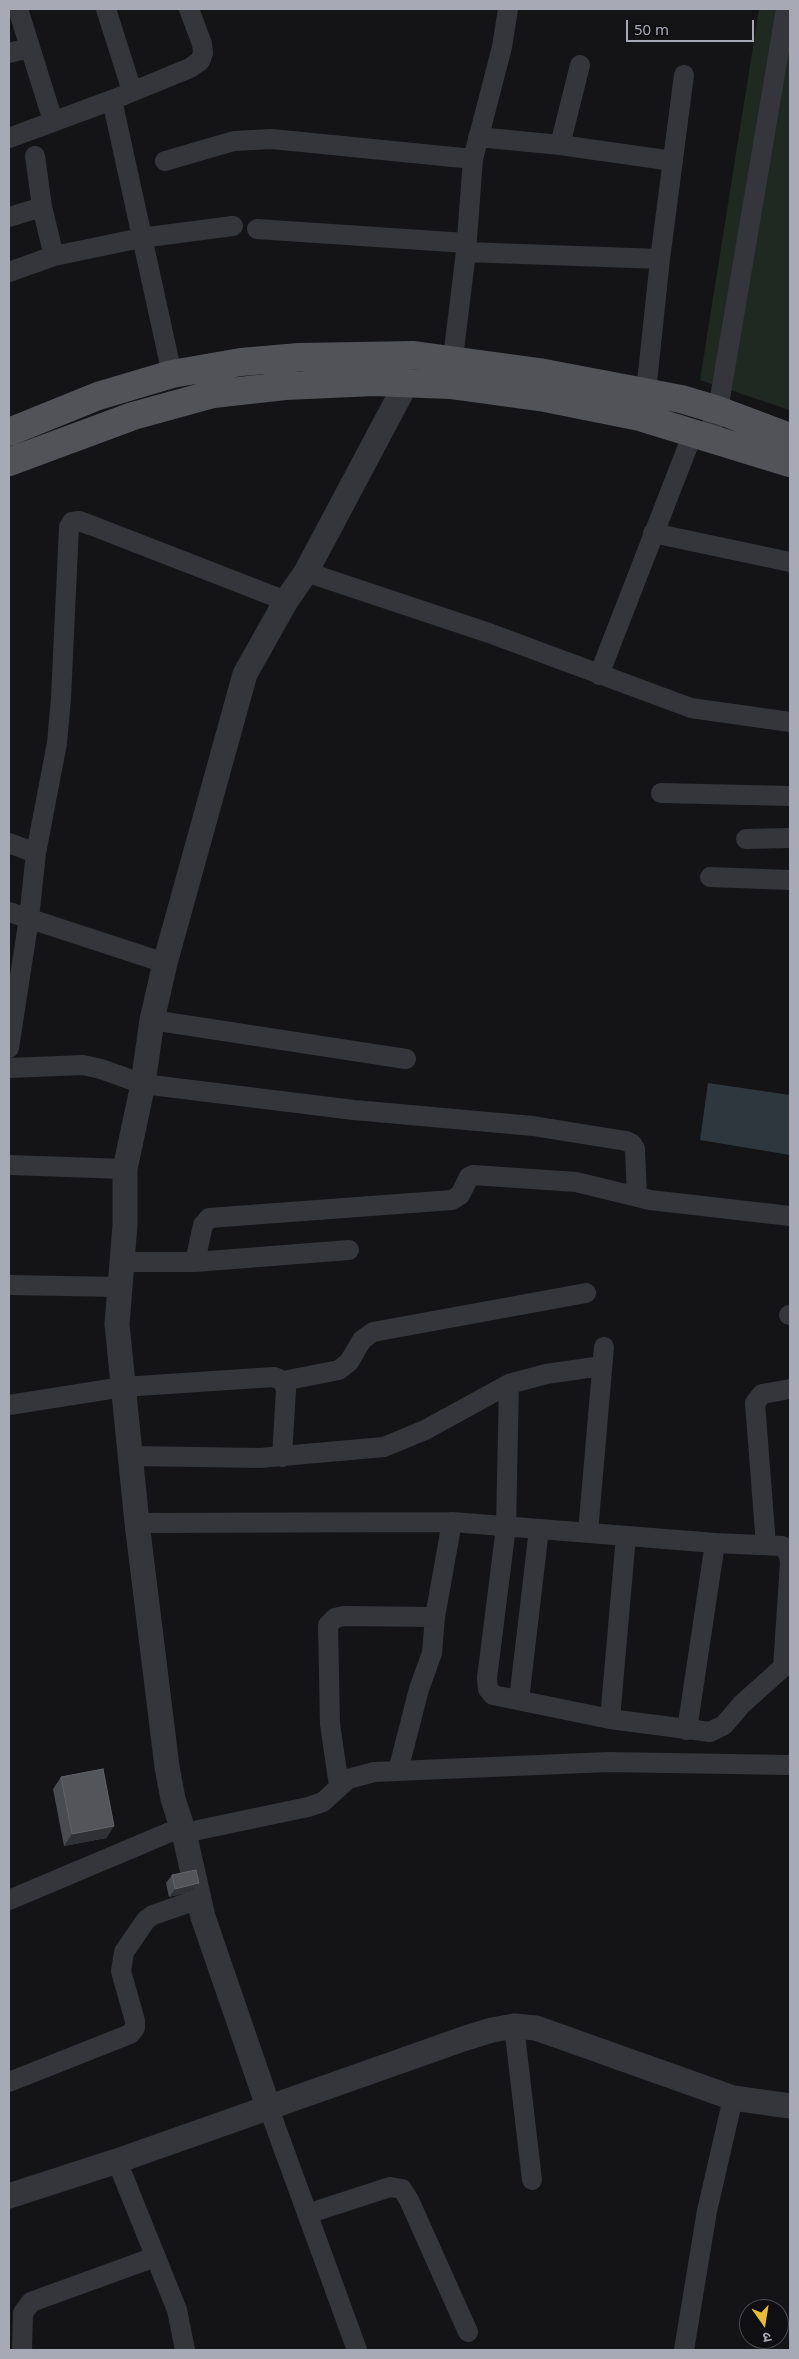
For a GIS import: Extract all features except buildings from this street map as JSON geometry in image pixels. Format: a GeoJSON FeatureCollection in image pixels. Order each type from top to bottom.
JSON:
{"type":"FeatureCollection","features":[{"type":"Feature","properties":{"kind":"main road"},"geometry":{"type":"LineString","coordinates":[[10,430],[98,396],[172,374],[241,362],[299,357],[414,355],[451,372],[545,398],[640,417],[790,463]]}},
{"type":"Feature","properties":{"kind":"main road"},"geometry":{"type":"LineString","coordinates":[[20,458],[133,416],[213,394],[285,386],[407,382],[451,372],[539,372],[646,392],[718,410],[790,437]]}},
{"type":"Feature","properties":{"kind":"street"},"geometry":{"type":"LineString","coordinates":[[18,9],[53,121]]}},
{"type":"Feature","properties":{"kind":"street"},"geometry":{"type":"LineString","coordinates":[[106,9],[132,91]]}},
{"type":"Feature","properties":{"kind":"street"},"geometry":{"type":"LineString","coordinates":[[9,138],[112,100],[190,68],[200,61],[203,53],[202,44],[190,9]]}},
{"type":"Feature","properties":{"kind":"street"},"geometry":{"type":"LineString","coordinates":[[451,372],[466,247],[473,159],[502,47],[508,9]]}},
{"type":"Feature","properties":{"kind":"street"},"geometry":{"type":"LineString","coordinates":[[599,675],[653,534],[700,436],[718,410],[786,9]]}},
{"type":"Feature","properties":{"kind":"street"},"geometry":{"type":"LineString","coordinates":[[9,53],[29,48]]}},
{"type":"Feature","properties":{"kind":"street"},"geometry":{"type":"LineString","coordinates":[[560,145],[580,65]]}},
{"type":"Feature","properties":{"kind":"street"},"geometry":{"type":"LineString","coordinates":[[646,392],[660,259],[684,75]]}},
{"type":"Feature","properties":{"kind":"street"},"geometry":{"type":"LineString","coordinates":[[112,100],[172,374]]}},
{"type":"Feature","properties":{"kind":"street"},"geometry":{"type":"LineString","coordinates":[[478,137],[560,145],[673,161]]}},
{"type":"Feature","properties":{"kind":"street"},"geometry":{"type":"LineString","coordinates":[[165,161],[234,141],[272,139],[473,159]]}},
{"type":"Feature","properties":{"kind":"street"},"geometry":{"type":"LineString","coordinates":[[35,156],[42,207],[54,256]]}},
{"type":"Feature","properties":{"kind":"street"},"geometry":{"type":"LineString","coordinates":[[9,217],[42,207]]}},
{"type":"Feature","properties":{"kind":"street"},"geometry":{"type":"LineString","coordinates":[[9,272],[54,256],[141,238],[233,226]]}},
{"type":"Feature","properties":{"kind":"street"},"geometry":{"type":"LineString","coordinates":[[257,229],[466,247],[660,259]]}},
{"type":"Feature","properties":{"kind":"street"},"geometry":{"type":"LineString","coordinates":[[357,2350],[306,2214],[203,1917],[183,1830],[173,1799],[167,1767],[137,1523],[117,1324],[125,1225],[125,1169],[143,1084],[152,1020],[165,963],[245,674],[286,601],[306,572],[407,382],[414,355]]}},
{"type":"Feature","properties":{"kind":"street"},"geometry":{"type":"LineString","coordinates":[[10,430],[20,458]]}},
{"type":"Feature","properties":{"kind":"street"},"geometry":{"type":"LineString","coordinates":[[9,1048],[29,918],[36,853],[57,743],[69,527],[72,522],[79,521],[93,526],[286,601]]}},
{"type":"Feature","properties":{"kind":"street"},"geometry":{"type":"LineString","coordinates":[[653,534],[790,562]]}},
{"type":"Feature","properties":{"kind":"street"},"geometry":{"type":"LineString","coordinates":[[306,572],[489,633],[691,708],[790,722]]}},
{"type":"Feature","properties":{"kind":"street"},"geometry":{"type":"LineString","coordinates":[[661,794],[790,796]]}},
{"type":"Feature","properties":{"kind":"street"},"geometry":{"type":"LineString","coordinates":[[746,838],[790,838]]}},
{"type":"Feature","properties":{"kind":"street"},"geometry":{"type":"LineString","coordinates":[[9,843],[36,853]]}},
{"type":"Feature","properties":{"kind":"street"},"geometry":{"type":"LineString","coordinates":[[710,878],[790,880]]}},
{"type":"Feature","properties":{"kind":"street"},"geometry":{"type":"LineString","coordinates":[[9,912],[165,963]]}},
{"type":"Feature","properties":{"kind":"street"},"geometry":{"type":"LineString","coordinates":[[152,1020],[406,1059]]}},
{"type":"Feature","properties":{"kind":"street"},"geometry":{"type":"LineString","coordinates":[[9,1068],[83,1065],[101,1069],[143,1084],[354,1110],[533,1126],[626,1141],[635,1149],[637,1197]]}},
{"type":"Feature","properties":{"kind":"street"},"geometry":{"type":"LineString","coordinates":[[9,1165],[125,1169]]}},
{"type":"Feature","properties":{"kind":"street"},"geometry":{"type":"LineString","coordinates":[[195,1262],[203,1225],[209,1218],[452,1200],[460,1195],[469,1177],[473,1175],[585,1184],[637,1197],[790,1216]]}},
{"type":"Feature","properties":{"kind":"street"},"geometry":{"type":"LineString","coordinates":[[121,1262],[195,1262],[349,1250]]}},
{"type":"Feature","properties":{"kind":"street"},"geometry":{"type":"LineString","coordinates":[[9,1285],[120,1287]]}},
{"type":"Feature","properties":{"kind":"street"},"geometry":{"type":"LineString","coordinates":[[9,1405],[123,1386],[274,1376],[283,1381],[338,1370],[349,1362],[362,1340],[373,1332],[586,1293]]}},
{"type":"Feature","properties":{"kind":"street"},"geometry":{"type":"LineString","coordinates":[[131,1456],[238,1459],[282,1457],[384,1447],[425,1430],[508,1384],[603,1356],[588,1532]]}},
{"type":"Feature","properties":{"kind":"street"},"geometry":{"type":"LineString","coordinates":[[282,1457],[286,1390],[283,1381]]}},
{"type":"Feature","properties":{"kind":"street"},"geometry":{"type":"LineString","coordinates":[[137,1523],[452,1522],[506,1527],[588,1532],[715,1543],[782,1546],[788,1553],[790,1562],[787,1665],[742,1704],[719,1729],[710,1732],[610,1720],[493,1695],[488,1689],[487,1678],[506,1527],[508,1384]]}},
{"type":"Feature","properties":{"kind":"street"},"geometry":{"type":"LineString","coordinates":[[766,1545],[755,1404],[762,1394],[790,1389]]}},
{"type":"Feature","properties":{"kind":"street"},"geometry":{"type":"LineString","coordinates":[[398,1771],[419,1689],[432,1653],[435,1617],[452,1522]]}},
{"type":"Feature","properties":{"kind":"street"},"geometry":{"type":"LineString","coordinates":[[519,1700],[539,1529]]}},
{"type":"Feature","properties":{"kind":"street"},"geometry":{"type":"LineString","coordinates":[[610,1720],[626,1536]]}},
{"type":"Feature","properties":{"kind":"street"},"geometry":{"type":"LineString","coordinates":[[687,1730],[715,1543]]}},
{"type":"Feature","properties":{"kind":"street"},"geometry":{"type":"LineString","coordinates":[[339,1786],[330,1724],[328,1624],[335,1618],[344,1616],[435,1617]]}},
{"type":"Feature","properties":{"kind":"street"},"geometry":{"type":"LineString","coordinates":[[9,1900],[183,1830],[308,1807],[323,1802],[339,1786],[359,1775],[374,1772],[608,1762],[790,1765]]}},
{"type":"Feature","properties":{"kind":"street"},"geometry":{"type":"LineString","coordinates":[[9,2082],[130,2034],[135,2028],[135,2021],[121,1971],[124,1952],[146,1920],[153,1914],[199,1899]]}},
{"type":"Feature","properties":{"kind":"street"},"geometry":{"type":"LineString","coordinates":[[514,2026],[532,2180]]}},
{"type":"Feature","properties":{"kind":"street"},"geometry":{"type":"LineString","coordinates":[[9,2196],[117,2161],[268,2106],[484,2032],[514,2026],[536,2028],[733,2098],[790,2106]]}},
{"type":"Feature","properties":{"kind":"street"},"geometry":{"type":"LineString","coordinates":[[684,2350],[707,2211],[733,2098]]}},
{"type":"Feature","properties":{"kind":"street"},"geometry":{"type":"LineString","coordinates":[[117,2161],[177,2310],[185,2350]]}},
{"type":"Feature","properties":{"kind":"street"},"geometry":{"type":"LineString","coordinates":[[306,2214],[390,2187],[402,2189],[409,2200],[468,2332]]}},
{"type":"Feature","properties":{"kind":"street"},"geometry":{"type":"LineString","coordinates":[[22,2350],[24,2313],[31,2302],[155,2256]]}},
{"type":"Feature","properties":{"kind":"shaded area"},"geometry":{"type":"Polygon","coordinates":[[[759,9],[790,9],[790,410],[700,380],[759,9]]]}},
{"type":"Feature","properties":{"kind":"shaded area"},"geometry":{"type":"Polygon","coordinates":[[[708,1083],[790,1095],[790,1155],[700,1140],[708,1083]]]}}]}
